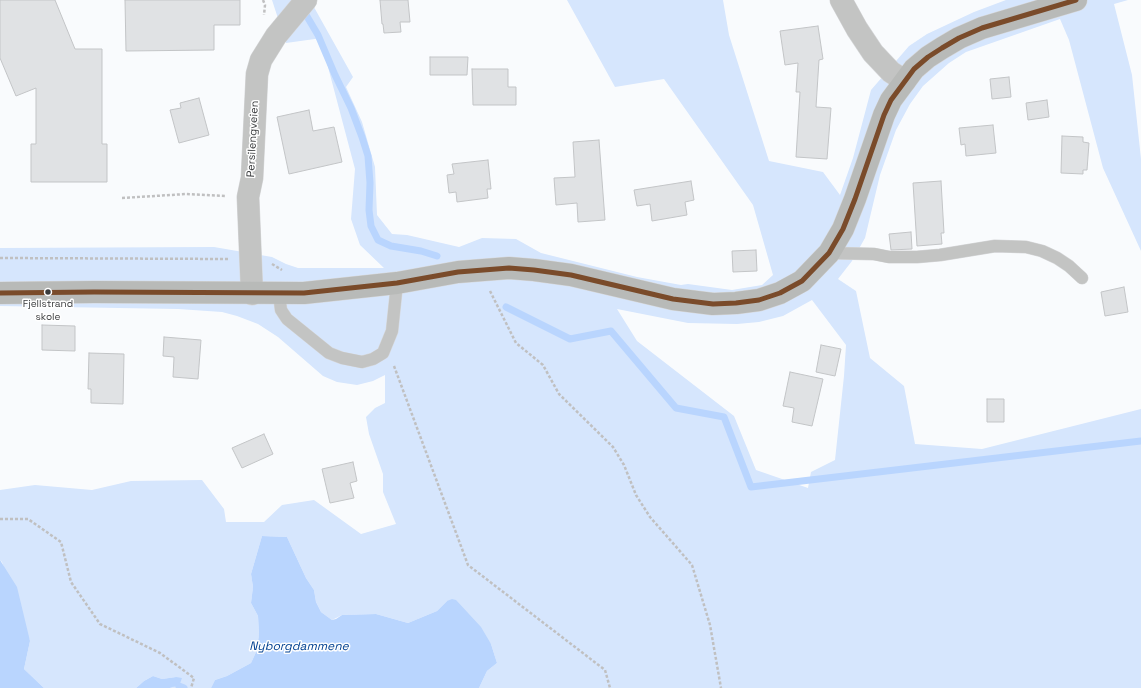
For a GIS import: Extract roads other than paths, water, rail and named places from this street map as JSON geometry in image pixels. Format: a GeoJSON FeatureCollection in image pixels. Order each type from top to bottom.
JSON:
{"type":"FeatureCollection","features":[{"type":"Feature","properties":{"kind":"main road"},"geometry":{"type":"LineString","coordinates":[[0,293],[94,292],[279,294],[397,283],[458,272],[509,268],[571,275],[673,299],[713,304],[760,300],[780,293],[802,282],[829,253],[843,229],[855,199],[884,115],[891,100],[914,69],[928,57],[959,38],[982,28],[1041,5],[1076,0]]}},
{"type":"Feature","properties":{"kind":"street"},"geometry":{"type":"LineString","coordinates":[[841,0],[857,29],[873,53],[891,72],[904,81]]}},
{"type":"Feature","properties":{"kind":"street","name":"Persilengveien"},"geometry":{"type":"LineString","coordinates":[[252,294],[248,197],[252,178],[257,74],[266,51],[276,36],[303,4]]}},
{"type":"Feature","properties":{"kind":"lane"},"geometry":{"type":"LineString","coordinates":[[829,253],[874,254],[890,257],[917,257],[996,246],[1026,247],[1042,251],[1057,258],[1069,266],[1082,278]]}},
{"type":"Feature","properties":{"kind":"lane"},"geometry":{"type":"LineString","coordinates":[[279,294],[281,310],[287,319],[329,353],[342,358],[362,362],[372,359],[382,353],[392,330],[397,283]]}},
{"type":"Feature","properties":{"kind":"water","name":"Nyborgdammene"},"geometry":{"type":"Polygon","coordinates":[[[262,536],[287,537],[306,578],[314,590],[316,602],[321,612],[332,620],[342,615],[376,614],[408,623],[437,611],[447,601],[452,599],[456,600],[481,627],[491,644],[497,663],[487,671],[479,688],[211,688],[215,680],[227,676],[251,663],[257,650],[259,634],[258,616],[251,603],[253,587],[251,574],[262,536]]]}},
{"type":"Feature","properties":{"kind":"water"},"geometry":{"type":"Polygon","coordinates":[[[0,560],[17,587],[30,641],[24,669],[44,688],[0,688],[0,560]]]}},
{"type":"Feature","properties":{"kind":"water"},"geometry":{"type":"Polygon","coordinates":[[[153,676],[162,679],[176,677],[182,678],[179,686],[170,688],[136,688],[153,676]]]}},
{"type":"Feature","properties":{"kind":"waterway"},"geometry":{"type":"LineString","coordinates":[[302,8],[318,35],[351,108],[362,137],[368,156],[370,183],[369,210],[371,226],[378,240],[391,246],[421,251],[437,256]]}},
{"type":"Feature","properties":{"kind":"waterway"},"geometry":{"type":"LineString","coordinates":[[506,307],[570,339],[611,331],[676,408],[724,417],[751,487],[1141,441]]}},
{"type":"Feature","properties":{"kind":"waterway"},"geometry":{"type":"LineString","coordinates":[[179,686],[184,688]]}},
{"type":"Feature","properties":{"kind":"place","name":"Fjellstrand skole"},"geometry":{"type":"Point","coordinates":[48,292]}}]}
